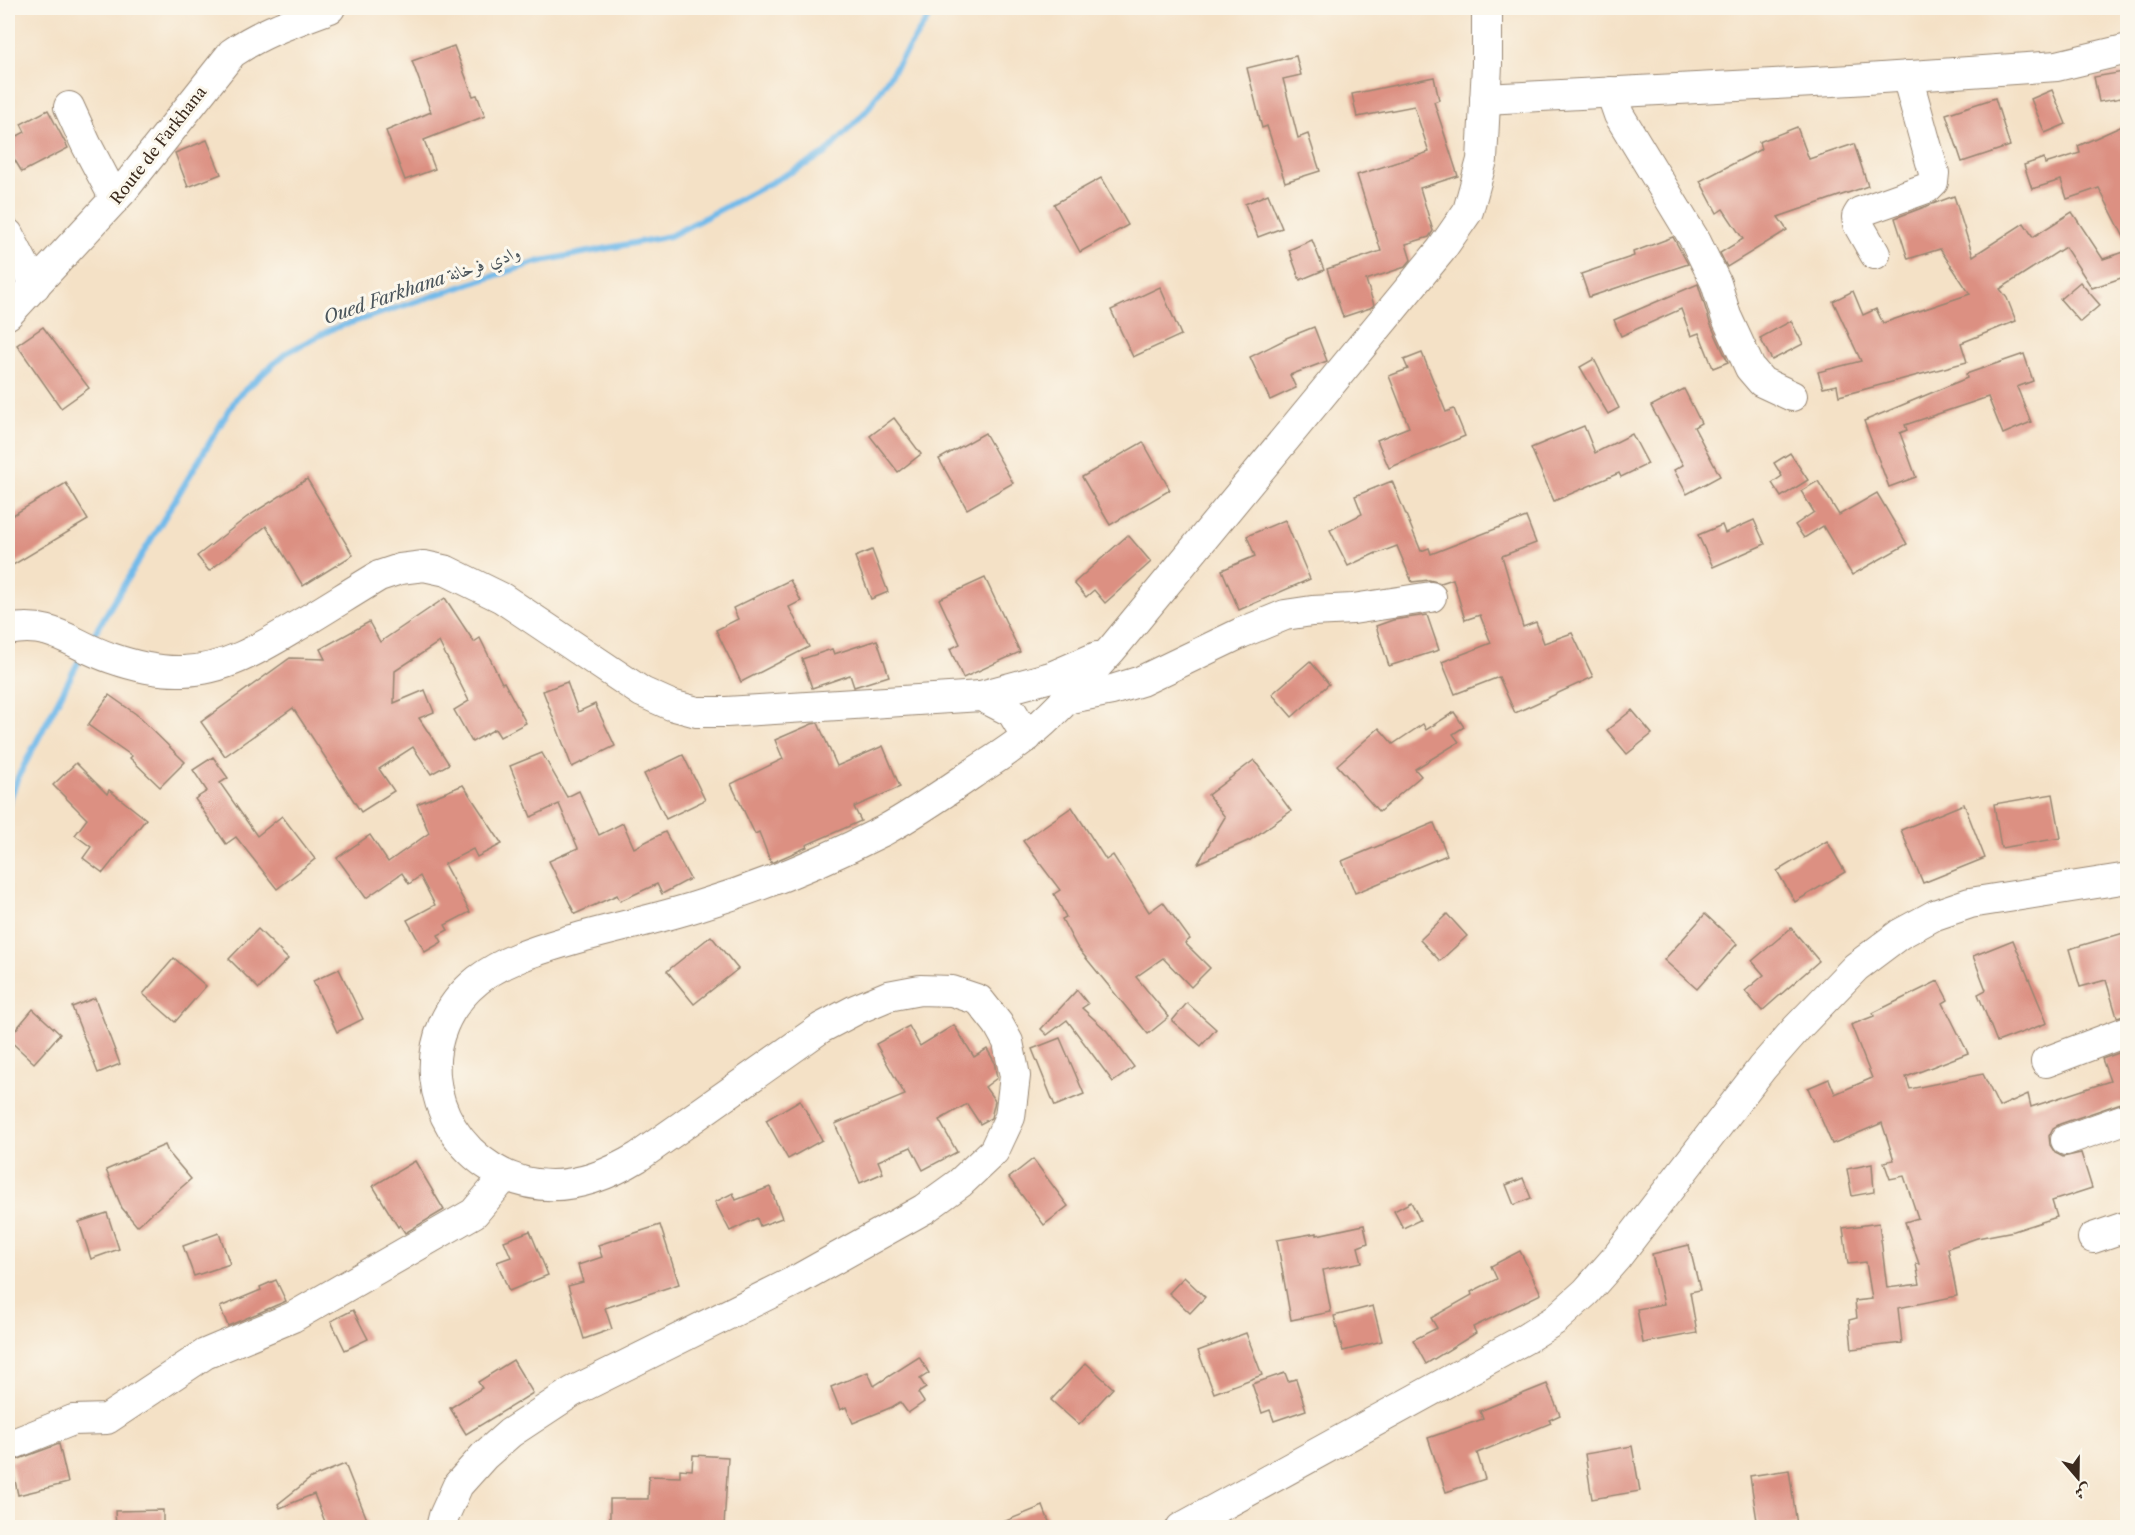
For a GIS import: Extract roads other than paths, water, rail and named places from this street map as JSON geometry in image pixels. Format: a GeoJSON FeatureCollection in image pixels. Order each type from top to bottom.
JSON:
{"type":"FeatureCollection","features":[{"type":"Feature","properties":{"kind":"street","name":"Route de Farkhana"},"geometry":{"type":"LineString","coordinates":[[8,314],[115,200],[232,53],[276,27],[330,8]]}},
{"type":"Feature","properties":{"kind":"street"},"geometry":{"type":"LineString","coordinates":[[441,1527],[458,1485],[484,1456],[510,1433],[572,1392],[797,1280],[924,1209],[960,1183],[994,1150],[1010,1117],[1015,1076],[1008,1042],[998,1024],[979,1000],[952,991],[920,990],[888,996],[821,1028],[638,1158],[614,1172],[587,1181],[561,1185],[533,1185],[505,1176],[484,1162],[462,1142],[446,1118],[436,1092],[433,1064],[439,1034],[453,1006],[477,981],[504,963],[543,948],[697,907],[742,892],[836,853],[885,830],[928,804],[1027,737],[1113,649],[1441,250],[1468,211],[1482,160],[1487,65],[1486,8]]}},
{"type":"Feature","properties":{"kind":"street"},"geometry":{"type":"LineString","coordinates":[[1485,99],[2056,66],[2127,49]]}},
{"type":"Feature","properties":{"kind":"street"},"geometry":{"type":"LineString","coordinates":[[1875,254],[1858,224],[1857,217],[1860,212],[1927,188],[1933,182],[1934,173],[1907,76]]}},
{"type":"Feature","properties":{"kind":"street"},"geometry":{"type":"LineString","coordinates":[[1611,92],[1619,115],[1696,242],[1716,283],[1726,316],[1750,368],[1762,382],[1792,396]]}},
{"type":"Feature","properties":{"kind":"street"},"geometry":{"type":"LineString","coordinates":[[69,107],[115,200]]}},
{"type":"Feature","properties":{"kind":"street"},"geometry":{"type":"LineString","coordinates":[[8,234],[35,286]]}},
{"type":"Feature","properties":{"kind":"street"},"geometry":{"type":"LineString","coordinates":[[8,630],[23,627],[44,629],[62,635],[100,655],[132,666],[182,671],[206,668],[232,661],[259,649],[379,576],[400,569],[424,566],[447,571],[502,598],[642,692],[671,705],[697,712],[981,696],[1051,677],[1113,649]]}},
{"type":"Feature","properties":{"kind":"street"},"geometry":{"type":"LineString","coordinates":[[1065,699],[1112,690],[1141,681],[1241,633],[1285,615],[1353,609],[1431,597]]}},
{"type":"Feature","properties":{"kind":"street"},"geometry":{"type":"LineString","coordinates":[[981,696],[1012,712],[1027,737]]}},
{"type":"Feature","properties":{"kind":"street"},"geometry":{"type":"LineString","coordinates":[[1181,1527],[1525,1340],[1555,1320],[1586,1292],[1616,1258],[1710,1134],[1797,1028],[1856,967],[1900,934],[1935,915],[1970,903],[2127,878]]}},
{"type":"Feature","properties":{"kind":"street"},"geometry":{"type":"LineString","coordinates":[[2046,1062],[2127,1031]]}},
{"type":"Feature","properties":{"kind":"street"},"geometry":{"type":"LineString","coordinates":[[2066,1140],[2127,1118]]}},
{"type":"Feature","properties":{"kind":"street"},"geometry":{"type":"LineString","coordinates":[[8,1446],[73,1420],[106,1419],[205,1353],[292,1317],[474,1213],[505,1176]]}},
{"type":"Feature","properties":{"kind":"street"},"geometry":{"type":"LineString","coordinates":[[2093,1238],[2127,1226]]}},
{"type":"Feature","properties":{"kind":"waterway","name":"Oued Farkhana وادي فرخانة"},"geometry":{"type":"LineString","coordinates":[[90,641],[237,397],[286,353],[332,329],[537,262],[670,236],[825,154],[867,110],[935,8]]}},
{"type":"Feature","properties":{"kind":"waterway","name":"Oued Farkhana وادي فرخانة"},"geometry":{"type":"LineString","coordinates":[[8,804],[18,777],[82,655]]}}]}
